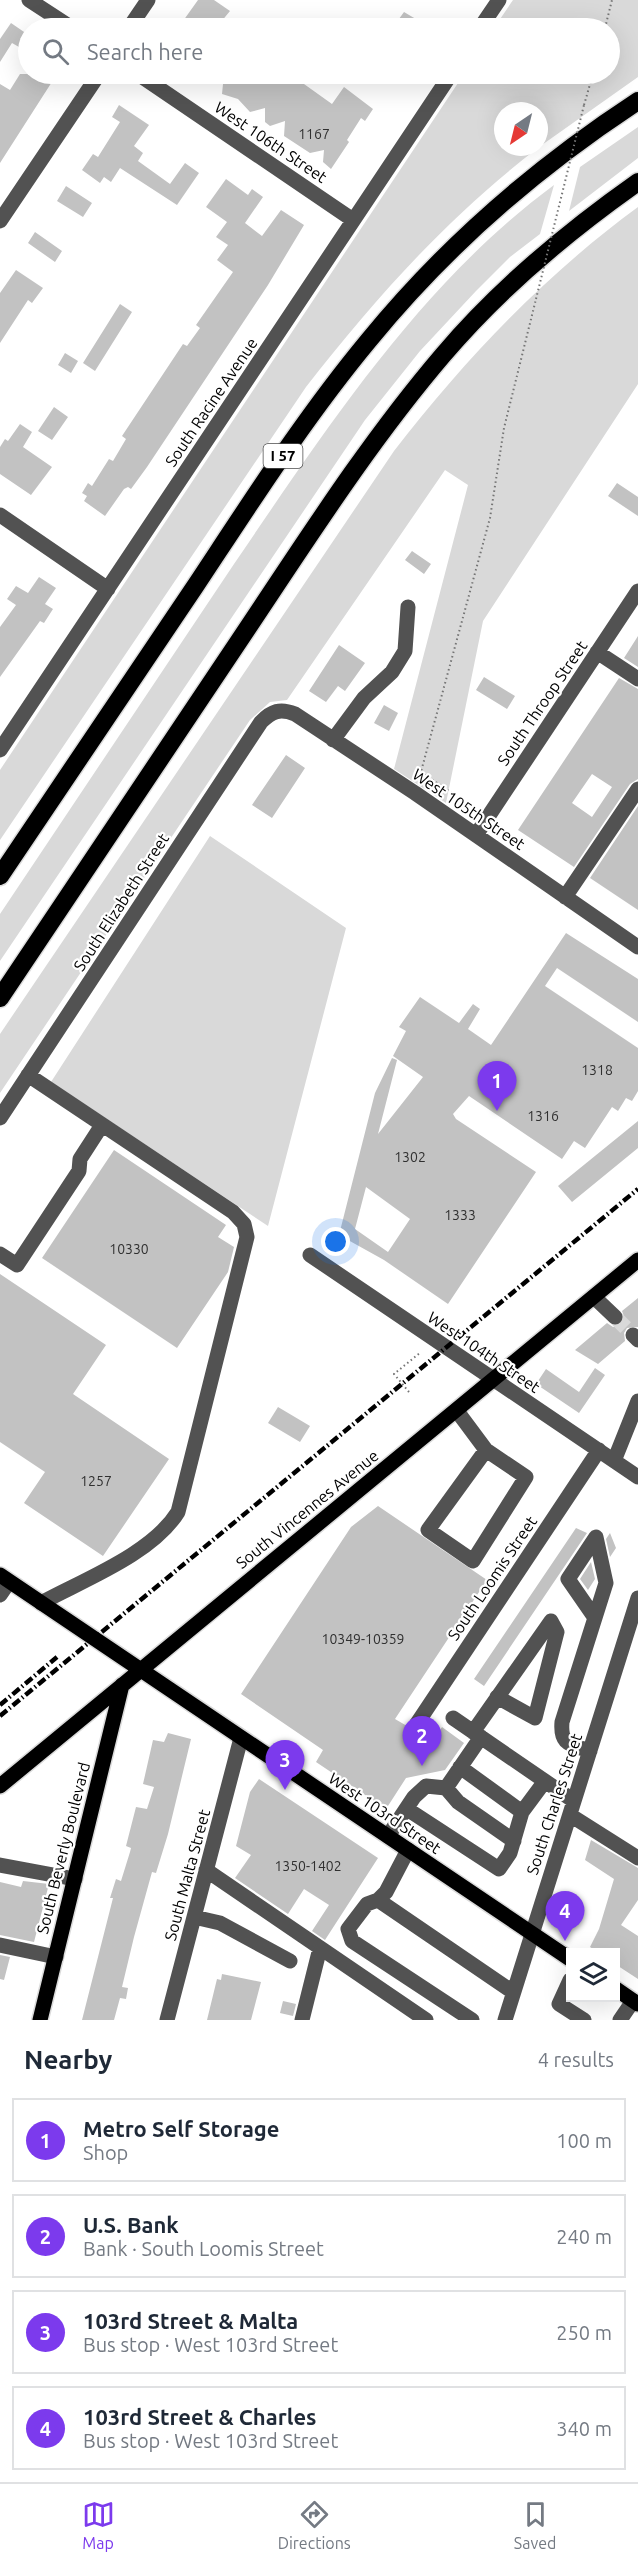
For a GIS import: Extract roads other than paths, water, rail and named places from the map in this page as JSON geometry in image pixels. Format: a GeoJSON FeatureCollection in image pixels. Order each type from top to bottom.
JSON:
{"type":"FeatureCollection","features":[{"type":"Feature","properties":{"kind":"highway","name":"I 57"},"geometry":{"type":"LineString","coordinates":[[0,876],[263,484],[316,408],[369,339],[424,278],[481,223],[545,167],[638,101]]}},
{"type":"Feature","properties":{"kind":"highway"},"geometry":{"type":"LineString","coordinates":[[0,998],[307,540],[388,425],[444,354],[505,291],[560,240],[638,182]]}},
{"type":"Feature","properties":{"kind":"main road","name":"South Vincennes Avenue"},"geometry":{"type":"LineString","coordinates":[[0,1786],[638,1260]]}},
{"type":"Feature","properties":{"kind":"main road","name":"West 103rd Street"},"geometry":{"type":"LineString","coordinates":[[5,1579],[566,1956]]}},
{"type":"Feature","properties":{"kind":"main road","name":"South Beverly Boulevard"},"geometry":{"type":"LineString","coordinates":[[40,2020],[122,1685]]}},
{"type":"Feature","properties":{"kind":"main road"},"geometry":{"type":"LineString","coordinates":[[620,1992],[635,2002]]}},
{"type":"Feature","properties":{"kind":"street"},"geometry":{"type":"LineString","coordinates":[[30,0],[57,18]]}},
{"type":"Feature","properties":{"kind":"street"},"geometry":{"type":"LineString","coordinates":[[136,18],[148,0]]}},
{"type":"Feature","properties":{"kind":"street"},"geometry":{"type":"LineString","coordinates":[[487,18],[499,0]]}},
{"type":"Feature","properties":{"kind":"street"},"geometry":{"type":"LineString","coordinates":[[0,221],[92,84]]}},
{"type":"Feature","properties":{"kind":"street","name":"West 106th Street"},"geometry":{"type":"LineString","coordinates":[[153,84],[353,220]]}},
{"type":"Feature","properties":{"kind":"street","name":"South Racine Avenue"},"geometry":{"type":"LineString","coordinates":[[0,750],[444,84]]}},
{"type":"Feature","properties":{"kind":"street"},"geometry":{"type":"LineString","coordinates":[[0,515],[108,589]]}},
{"type":"Feature","properties":{"kind":"street","name":"South Throop Street"},"geometry":{"type":"LineString","coordinates":[[476,835],[638,591]]}},
{"type":"Feature","properties":{"kind":"street"},"geometry":{"type":"LineString","coordinates":[[333,740],[364,698],[392,672],[405,651],[408,607]]}},
{"type":"Feature","properties":{"kind":"street"},"geometry":{"type":"LineString","coordinates":[[597,652],[638,679]]}},
{"type":"Feature","properties":{"kind":"street","name":"West 105th Street"},"geometry":{"type":"LineString","coordinates":[[276,711],[286,710],[295,714],[416,793],[638,947]]}},
{"type":"Feature","properties":{"kind":"street","name":"South Elizabeth Street"},"geometry":{"type":"LineString","coordinates":[[0,1118],[261,722],[276,711]]}},
{"type":"Feature","properties":{"kind":"street"},"geometry":{"type":"LineString","coordinates":[[565,897],[638,789]]}},
{"type":"Feature","properties":{"kind":"street"},"geometry":{"type":"LineString","coordinates":[[28,1075],[233,1212],[241,1218],[247,1237],[178,1512],[169,1524],[134,1552],[41,1603]]}},
{"type":"Feature","properties":{"kind":"street"},"geometry":{"type":"LineString","coordinates":[[0,1254],[17,1265],[79,1171],[81,1159],[102,1125]]}},
{"type":"Feature","properties":{"kind":"street","name":"West 104th Street"},"geometry":{"type":"LineString","coordinates":[[310,1256],[638,1477]]}},
{"type":"Feature","properties":{"kind":"street"},"geometry":{"type":"LineString","coordinates":[[594,1297],[615,1317]]}},
{"type":"Feature","properties":{"kind":"street"},"geometry":{"type":"LineString","coordinates":[[614,1461],[638,1401]]}},
{"type":"Feature","properties":{"kind":"street"},"geometry":{"type":"LineString","coordinates":[[457,1411],[486,1450],[526,1477],[473,1561],[428,1530],[486,1450]]}},
{"type":"Feature","properties":{"kind":"street","name":"South Loomis Street"},"geometry":{"type":"LineString","coordinates":[[416,1725],[599,1450]]}},
{"type":"Feature","properties":{"kind":"street"},"geometry":{"type":"LineString","coordinates":[[0,1595],[5,1579]]}},
{"type":"Feature","properties":{"kind":"street","name":"South Charles Street"},"geometry":{"type":"LineString","coordinates":[[505,2020],[638,1598]]}},
{"type":"Feature","properties":{"kind":"street"},"geometry":{"type":"LineString","coordinates":[[590,1751],[565,1742],[561,1735],[562,1722],[595,1618]]}},
{"type":"Feature","properties":{"kind":"street"},"geometry":{"type":"LineString","coordinates":[[446,1788],[460,1767],[497,1697],[551,1621],[557,1632],[535,1718],[497,1697]]}},
{"type":"Feature","properties":{"kind":"street"},"geometry":{"type":"LineString","coordinates":[[431,1703],[545,1781],[572,1808],[638,1858]]}},
{"type":"Feature","properties":{"kind":"street","name":"South Malta Street"},"geometry":{"type":"LineString","coordinates":[[167,2020],[241,1738]]}},
{"type":"Feature","properties":{"kind":"street"},"geometry":{"type":"LineString","coordinates":[[460,1767],[522,1812]]}},
{"type":"Feature","properties":{"kind":"street"},"geometry":{"type":"LineString","coordinates":[[407,1809],[499,1869],[514,1841],[522,1812],[545,1781]]}},
{"type":"Feature","properties":{"kind":"street"},"geometry":{"type":"LineString","coordinates":[[388,1836],[414,1797],[426,1786],[446,1788],[458,1802],[514,1841]]}},
{"type":"Feature","properties":{"kind":"street"},"geometry":{"type":"LineString","coordinates":[[408,1850],[386,1892],[378,1900],[367,1904],[348,1929],[352,1941],[472,2020]]}},
{"type":"Feature","properties":{"kind":"street"},"geometry":{"type":"LineString","coordinates":[[0,1865],[75,1878]]}},
{"type":"Feature","properties":{"kind":"street"},"geometry":{"type":"LineString","coordinates":[[206,1870],[426,2020]]}},
{"type":"Feature","properties":{"kind":"street"},"geometry":{"type":"LineString","coordinates":[[378,1900],[513,1992]]}},
{"type":"Feature","properties":{"kind":"street"},"geometry":{"type":"LineString","coordinates":[[194,1917],[220,1923],[290,1961]]}},
{"type":"Feature","properties":{"kind":"street"},"geometry":{"type":"LineString","coordinates":[[0,1945],[56,1957]]}},
{"type":"Feature","properties":{"kind":"street"},"geometry":{"type":"LineString","coordinates":[[302,2020],[320,1948]]}},
{"type":"Feature","properties":{"kind":"street"},"geometry":{"type":"LineString","coordinates":[[566,1989],[559,2004],[584,2020]]}},
{"type":"Feature","properties":{"kind":"street"},"geometry":{"type":"LineString","coordinates":[[620,2020],[635,2002]]}},
{"type":"Feature","properties":{"kind":"tunnel"},"geometry":{"type":"LineString","coordinates":[[615,1317],[633,1335]]}},
{"type":"Feature","properties":{"kind":"railway"},"geometry":{"type":"LineString","coordinates":[[0,1716],[638,1189]]}},
{"type":"Feature","properties":{"kind":"railway"},"geometry":{"type":"LineString","coordinates":[[0,1705],[57,1657]]}},
{"type":"Feature","properties":{"kind":"place","name":"Metro Self Storage"},"geometry":{"type":"Point","coordinates":[497,1111]}},
{"type":"Feature","properties":{"kind":"place","name":"U.S. Bank"},"geometry":{"type":"Point","coordinates":[422,1766]}},
{"type":"Feature","properties":{"kind":"place","name":"103rd Street & Malta"},"geometry":{"type":"Point","coordinates":[285,1790]}},
{"type":"Feature","properties":{"kind":"place","name":"103rd Street & Charles"},"geometry":{"type":"Point","coordinates":[565,1941]}}]}
